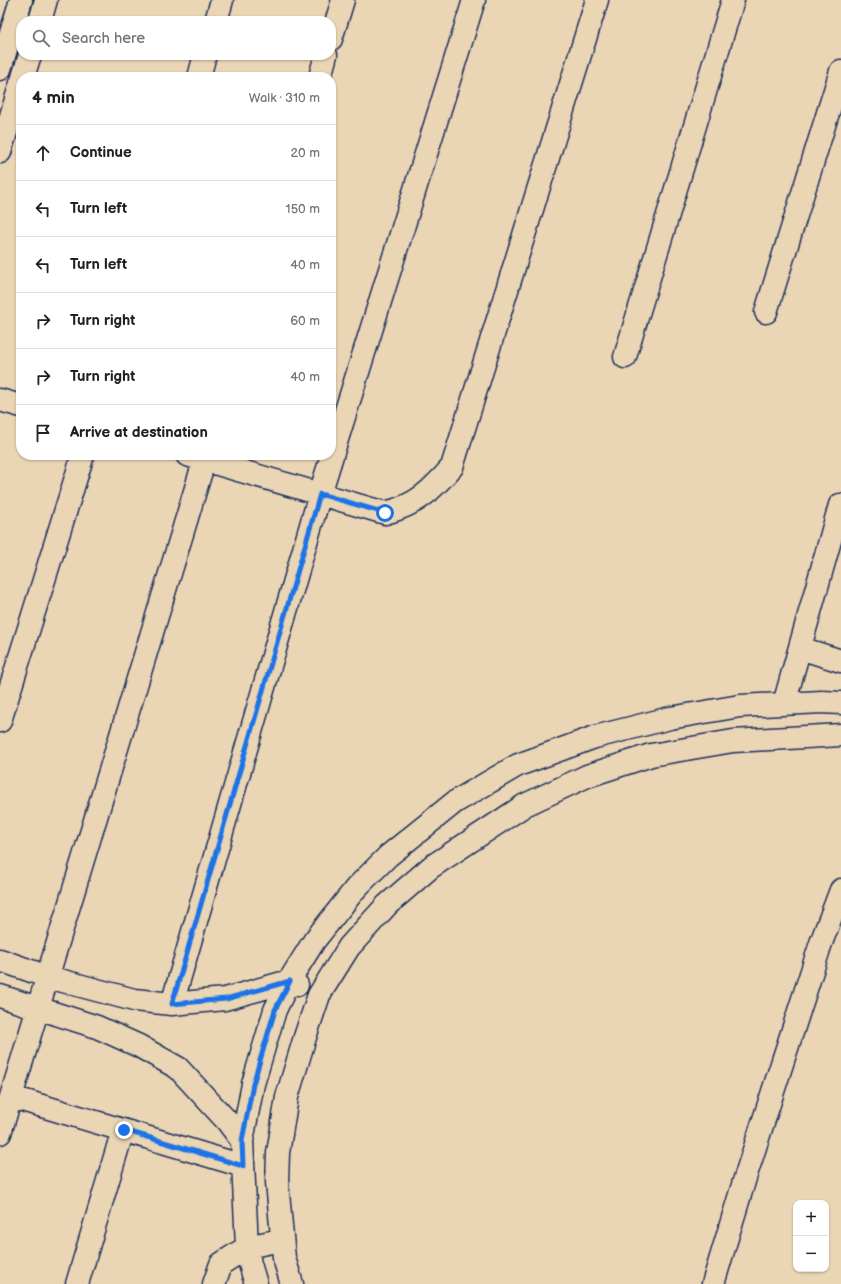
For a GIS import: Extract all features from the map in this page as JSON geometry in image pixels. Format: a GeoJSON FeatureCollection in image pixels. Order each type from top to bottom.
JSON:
{"type":"FeatureCollection","features":[{"type":"Feature","properties":{"kind":"street"},"geometry":{"type":"LineString","coordinates":[[16,16],[21,0]]}},
{"type":"Feature","properties":{"kind":"street"},"geometry":{"type":"LineString","coordinates":[[41,16],[46,0]]}},
{"type":"Feature","properties":{"kind":"street"},"geometry":{"type":"LineString","coordinates":[[217,16],[222,0]]}},
{"type":"Feature","properties":{"kind":"street"},"geometry":{"type":"LineString","coordinates":[[336,23],[343,0]]}},
{"type":"Feature","properties":{"kind":"street"},"geometry":{"type":"LineString","coordinates":[[336,443],[474,0]]}},
{"type":"Feature","properties":{"kind":"street"},"geometry":{"type":"LineString","coordinates":[[210,460],[385,513],[401,509],[420,499],[437,485],[452,467],[597,0]]}},
{"type":"Feature","properties":{"kind":"street"},"geometry":{"type":"LineString","coordinates":[[625,357],[733,0]]}},
{"type":"Feature","properties":{"kind":"street"},"geometry":{"type":"LineString","coordinates":[[0,69],[16,16]]}},
{"type":"Feature","properties":{"kind":"street"},"geometry":{"type":"LineString","coordinates":[[25,72],[28,60]]}},
{"type":"Feature","properties":{"kind":"street"},"geometry":{"type":"LineString","coordinates":[[200,72],[203,60]]}},
{"type":"Feature","properties":{"kind":"street"},"geometry":{"type":"LineString","coordinates":[[321,72],[325,60]]}},
{"type":"Feature","properties":{"kind":"street"},"geometry":{"type":"LineString","coordinates":[[766,312],[841,71]]}},
{"type":"Feature","properties":{"kind":"street"},"geometry":{"type":"LineString","coordinates":[[0,152],[16,99]]}},
{"type":"Feature","properties":{"kind":"street"},"geometry":{"type":"LineString","coordinates":[[0,400],[16,405]]}},
{"type":"Feature","properties":{"kind":"street"},"geometry":{"type":"LineString","coordinates":[[0,721],[81,460]]}},
{"type":"Feature","properties":{"kind":"street"},"geometry":{"type":"LineString","coordinates":[[0,1133],[12,1097],[37,1008],[48,977],[199,460]]}},
{"type":"Feature","properties":{"kind":"street"},"geometry":{"type":"LineString","coordinates":[[172,1004],[331,460]]}},
{"type":"Feature","properties":{"kind":"street"},"geometry":{"type":"LineString","coordinates":[[784,704],[840,505]]}},
{"type":"Feature","properties":{"kind":"street"},"geometry":{"type":"LineString","coordinates":[[800,648],[841,661]]}},
{"type":"Feature","properties":{"kind":"street"},"geometry":{"type":"LineString","coordinates":[[256,1284],[247,1247],[242,1141],[253,1084],[275,1010],[314,940],[356,888],[388,856],[455,802],[518,764],[595,736],[670,718],[740,706],[822,702],[841,703]]}},
{"type":"Feature","properties":{"kind":"street"},"geometry":{"type":"LineString","coordinates":[[292,1284],[284,1258],[281,1240],[277,1182],[278,1153],[287,1097],[318,995],[349,947],[387,905],[431,867],[525,805],[587,776],[651,755],[733,741],[841,735]]}},
{"type":"Feature","properties":{"kind":"street"},"geometry":{"type":"LineString","coordinates":[[573,744],[587,776]]}},
{"type":"Feature","properties":{"kind":"street"},"geometry":{"type":"LineString","coordinates":[[713,1284],[745,1178],[821,943],[841,890]]}},
{"type":"Feature","properties":{"kind":"street"},"geometry":{"type":"LineString","coordinates":[[0,960],[48,977],[134,1000],[172,1004],[226,999],[290,981],[318,995]]}},
{"type":"Feature","properties":{"kind":"street"},"geometry":{"type":"LineString","coordinates":[[0,996],[97,1027],[139,1046],[178,1068],[227,1121],[242,1141]]}},
{"type":"Feature","properties":{"kind":"street"},"geometry":{"type":"LineString","coordinates":[[12,1097],[243,1166]]}},
{"type":"Feature","properties":{"kind":"street"},"geometry":{"type":"LineString","coordinates":[[77,1284],[124,1130]]}},
{"type":"Feature","properties":{"kind":"street"},"geometry":{"type":"LineString","coordinates":[[214,1284],[221,1264],[247,1247],[281,1240]]}},
{"type":"Feature","properties":{"kind":"route"},"geometry":{"type":"LineString","coordinates":[[124,1130],[243,1166],[242,1141],[253,1084],[275,1010],[290,981],[226,999],[172,1004],[320,494],[385,513]]}}]}
